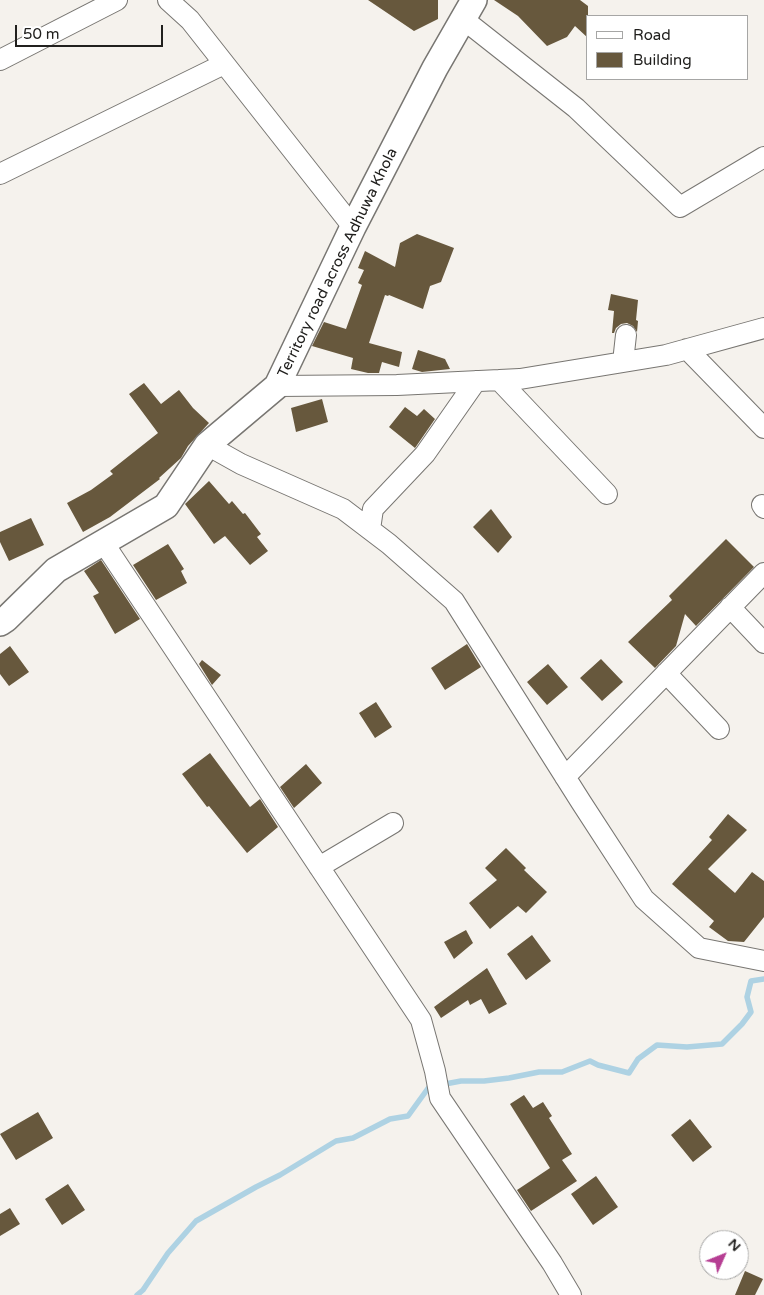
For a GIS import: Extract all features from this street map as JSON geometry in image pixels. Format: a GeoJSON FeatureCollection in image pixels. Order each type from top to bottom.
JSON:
{"type":"FeatureCollection","features":[{"type":"Feature","properties":{"kind":"street"},"geometry":{"type":"LineString","coordinates":[[0,60],[117,0]]}},
{"type":"Feature","properties":{"kind":"street"},"geometry":{"type":"LineString","coordinates":[[168,0],[190,20],[353,227]]}},
{"type":"Feature","properties":{"kind":"street"},"geometry":{"type":"LineString","coordinates":[[468,10],[576,108],[680,207],[764,157]]}},
{"type":"Feature","properties":{"kind":"street","name":"Territory road across Adhuwa Khola"},"geometry":{"type":"LineString","coordinates":[[2,618],[56,570],[166,506],[207,445],[277,386],[353,227],[468,10]]}},
{"type":"Feature","properties":{"kind":"street"},"geometry":{"type":"LineString","coordinates":[[0,174],[224,64]]}},
{"type":"Feature","properties":{"kind":"street"},"geometry":{"type":"LineString","coordinates":[[277,386],[397,385],[520,379],[666,355],[764,328]]}},
{"type":"Feature","properties":{"kind":"street"},"geometry":{"type":"LineString","coordinates":[[623,362],[626,335]]}},
{"type":"Feature","properties":{"kind":"street"},"geometry":{"type":"LineString","coordinates":[[688,349],[764,428]]}},
{"type":"Feature","properties":{"kind":"street"},"geometry":{"type":"LineString","coordinates":[[499,380],[607,494]]}},
{"type":"Feature","properties":{"kind":"street"},"geometry":{"type":"LineString","coordinates":[[370,529],[373,509],[425,454],[476,381]]}},
{"type":"Feature","properties":{"kind":"street"},"geometry":{"type":"LineString","coordinates":[[207,445],[241,464],[344,509],[389,544],[454,601],[644,899],[699,948],[764,961]]}},
{"type":"Feature","properties":{"kind":"street"},"geometry":{"type":"LineString","coordinates":[[103,542],[421,1020],[435,1071],[440,1098],[546,1254],[571,1295]]}},
{"type":"Feature","properties":{"kind":"street"},"geometry":{"type":"LineString","coordinates":[[565,777],[764,573]]}},
{"type":"Feature","properties":{"kind":"street"},"geometry":{"type":"LineString","coordinates":[[730,607],[764,643]]}},
{"type":"Feature","properties":{"kind":"street"},"geometry":{"type":"LineString","coordinates":[[666,673],[719,729]]}},
{"type":"Feature","properties":{"kind":"street"},"geometry":{"type":"LineString","coordinates":[[319,867],[393,823]]}},
{"type":"Feature","properties":{"kind":"building"},"geometry":{"type":"Polygon","coordinates":[[[368,0],[438,0],[438,19],[414,31],[368,0]]]}},
{"type":"Feature","properties":{"kind":"building"},"geometry":{"type":"Polygon","coordinates":[[[494,0],[580,0],[588,6],[586,36],[575,26],[567,37],[547,46],[518,16],[494,0]]]}},
{"type":"Feature","properties":{"kind":"building"},"geometry":{"type":"Polygon","coordinates":[[[417,234],[454,248],[441,282],[430,286],[423,309],[385,295],[369,343],[402,352],[399,367],[382,362],[379,373],[368,373],[351,369],[353,358],[312,346],[324,322],[346,329],[362,285],[358,283],[364,270],[358,268],[365,251],[395,267],[400,243],[417,234]]]}},
{"type":"Feature","properties":{"kind":"building"},"geometry":{"type":"Polygon","coordinates":[[[611,294],[638,300],[637,332],[633,326],[627,323],[621,324],[612,333],[614,311],[608,310],[611,294]]]}},
{"type":"Feature","properties":{"kind":"building"},"geometry":{"type":"Polygon","coordinates":[[[418,350],[445,359],[450,369],[422,372],[412,369],[418,350]]]}},
{"type":"Feature","properties":{"kind":"building"},"geometry":{"type":"Polygon","coordinates":[[[144,383],[161,404],[179,390],[193,408],[209,423],[188,446],[181,458],[160,479],[110,517],[83,532],[67,503],[91,490],[113,474],[110,471],[158,433],[129,394],[144,383]]]}},
{"type":"Feature","properties":{"kind":"building"},"geometry":{"type":"Polygon","coordinates":[[[322,399],[328,422],[296,432],[291,408],[322,399]]]}},
{"type":"Feature","properties":{"kind":"building"},"geometry":{"type":"Polygon","coordinates":[[[405,407],[417,416],[424,409],[435,419],[415,448],[389,427],[405,407]]]}},
{"type":"Feature","properties":{"kind":"building"},"geometry":{"type":"Polygon","coordinates":[[[209,481],[229,504],[232,501],[243,514],[245,513],[261,534],[257,537],[268,551],[250,565],[225,536],[214,544],[185,504],[209,481]]]}},
{"type":"Feature","properties":{"kind":"building"},"geometry":{"type":"Polygon","coordinates":[[[491,509],[512,537],[498,553],[473,527],[491,509]]]}},
{"type":"Feature","properties":{"kind":"building"},"geometry":{"type":"Polygon","coordinates":[[[31,518],[44,545],[9,561],[0,542],[0,532],[31,518]]]}},
{"type":"Feature","properties":{"kind":"building"},"geometry":{"type":"Polygon","coordinates":[[[726,539],[754,567],[696,626],[685,614],[676,646],[655,668],[628,642],[672,600],[669,596],[726,539]]]}},
{"type":"Feature","properties":{"kind":"building"},"geometry":{"type":"Polygon","coordinates":[[[168,544],[184,569],[181,571],[187,583],[156,600],[133,565],[168,544]]]}},
{"type":"Feature","properties":{"kind":"building"},"geometry":{"type":"Polygon","coordinates":[[[101,560],[140,619],[115,634],[93,596],[99,593],[84,571],[101,560]]]}},
{"type":"Feature","properties":{"kind":"building"},"geometry":{"type":"Polygon","coordinates":[[[467,644],[481,667],[445,690],[431,668],[467,644]]]}},
{"type":"Feature","properties":{"kind":"building"},"geometry":{"type":"Polygon","coordinates":[[[10,646],[29,672],[9,686],[0,674],[0,654],[10,646]]]}},
{"type":"Feature","properties":{"kind":"building"},"geometry":{"type":"Polygon","coordinates":[[[601,659],[623,682],[602,701],[580,678],[601,659]]]}},
{"type":"Feature","properties":{"kind":"building"},"geometry":{"type":"Polygon","coordinates":[[[202,660],[221,675],[212,685],[199,664],[202,660]]]}},
{"type":"Feature","properties":{"kind":"building"},"geometry":{"type":"Polygon","coordinates":[[[548,664],[568,687],[547,705],[527,682],[548,664]]]}},
{"type":"Feature","properties":{"kind":"building"},"geometry":{"type":"Polygon","coordinates":[[[376,702],[392,727],[375,738],[359,713],[376,702]]]}},
{"type":"Feature","properties":{"kind":"building"},"geometry":{"type":"Polygon","coordinates":[[[210,753],[250,807],[260,799],[278,827],[247,853],[209,806],[207,807],[182,774],[210,753]]]}},
{"type":"Feature","properties":{"kind":"building"},"geometry":{"type":"Polygon","coordinates":[[[306,764],[322,783],[294,808],[280,787],[306,764]]]}},
{"type":"Feature","properties":{"kind":"building"},"geometry":{"type":"Polygon","coordinates":[[[728,814],[747,830],[708,869],[735,893],[752,872],[764,881],[764,917],[744,942],[728,941],[709,927],[714,921],[672,884],[712,840],[709,837],[728,814]]]}},
{"type":"Feature","properties":{"kind":"building"},"geometry":{"type":"Polygon","coordinates":[[[506,848],[526,868],[524,870],[547,892],[526,913],[518,906],[490,929],[469,903],[497,880],[485,868],[506,848]]]}},
{"type":"Feature","properties":{"kind":"building"},"geometry":{"type":"Polygon","coordinates":[[[466,930],[473,943],[454,959],[444,942],[466,930]]]}},
{"type":"Feature","properties":{"kind":"building"},"geometry":{"type":"Polygon","coordinates":[[[532,935],[551,961],[526,980],[507,954],[532,935]]]}},
{"type":"Feature","properties":{"kind":"building"},"geometry":{"type":"Polygon","coordinates":[[[487,968],[507,1004],[489,1014],[481,999],[470,1005],[468,1000],[441,1018],[434,1007],[487,968]]]}},
{"type":"Feature","properties":{"kind":"building"},"geometry":{"type":"Polygon","coordinates":[[[524,1095],[533,1108],[543,1102],[552,1116],[549,1118],[572,1154],[562,1160],[577,1181],[531,1211],[517,1190],[550,1168],[510,1104],[524,1095]]]}},
{"type":"Feature","properties":{"kind":"building"},"geometry":{"type":"Polygon","coordinates":[[[38,1112],[53,1138],[16,1160],[0,1134],[38,1112]]]}},
{"type":"Feature","properties":{"kind":"building"},"geometry":{"type":"Polygon","coordinates":[[[690,1119],[712,1147],[693,1162],[671,1135],[690,1119]]]}},
{"type":"Feature","properties":{"kind":"building"},"geometry":{"type":"Polygon","coordinates":[[[596,1176],[618,1207],[593,1225],[571,1194],[596,1176]]]}},
{"type":"Feature","properties":{"kind":"building"},"geometry":{"type":"Polygon","coordinates":[[[68,1184],[85,1210],[62,1225],[45,1199],[68,1184]]]}},
{"type":"Feature","properties":{"kind":"building"},"geometry":{"type":"Polygon","coordinates":[[[10,1208],[20,1224],[0,1236],[0,1214],[10,1208]]]}},
{"type":"Feature","properties":{"kind":"building"},"geometry":{"type":"Polygon","coordinates":[[[749,1273],[763,1279],[755,1295],[735,1295],[741,1280],[749,1280],[749,1273]]]}},
{"type":"Feature","properties":{"kind":"waterway"},"geometry":{"type":"LineString","coordinates":[[137,1295],[143,1290],[168,1253],[196,1221],[280,1175],[336,1141],[353,1138],[390,1119],[408,1116],[429,1087],[461,1081],[509,1078],[539,1072],[562,1072],[590,1061],[629,1073],[638,1059],[657,1045],[687,1047],[722,1044],[751,1012],[747,997],[751,981],[764,979]]}}]}
